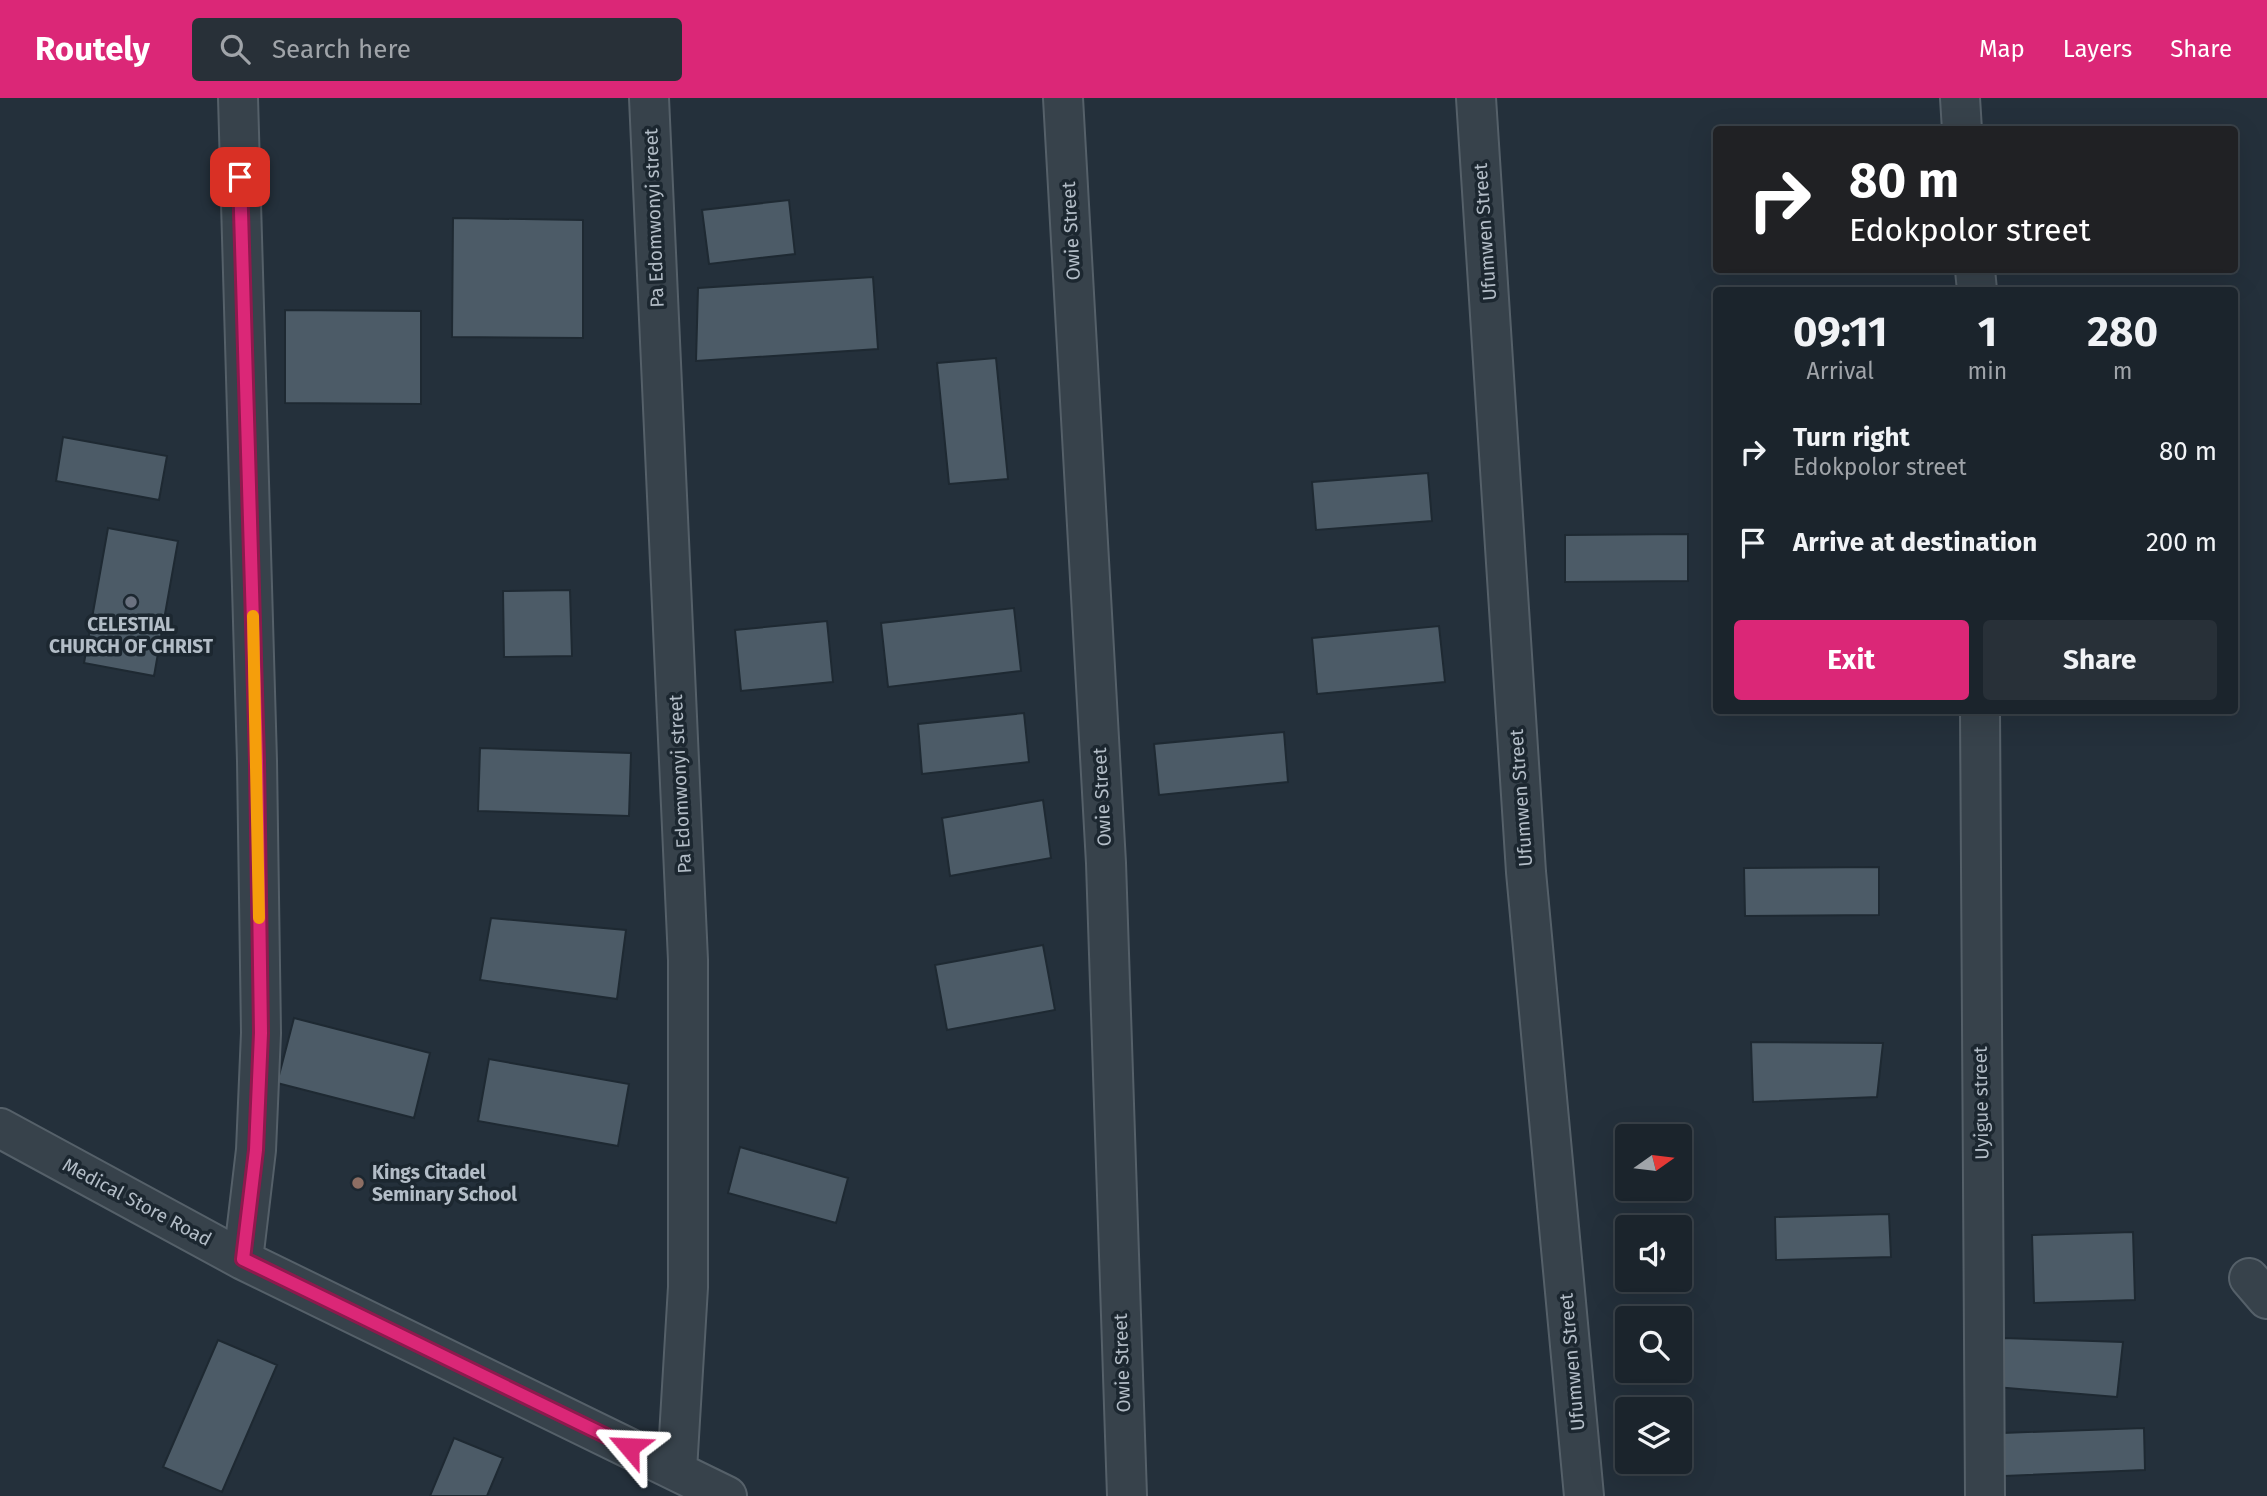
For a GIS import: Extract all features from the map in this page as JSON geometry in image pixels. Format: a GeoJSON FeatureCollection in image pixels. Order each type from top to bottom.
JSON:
{"type":"FeatureCollection","features":[{"type":"Feature","properties":{"kind":"street"},"geometry":{"type":"LineString","coordinates":[[238,98],[257,761],[261,1033],[256,1150],[243,1259]]}},
{"type":"Feature","properties":{"kind":"street","name":"Pa Edomwonyi street"},"geometry":{"type":"LineString","coordinates":[[649,98],[688,960],[688,1287],[677,1471]]}},
{"type":"Feature","properties":{"kind":"street","name":"Owie Street"},"geometry":{"type":"LineString","coordinates":[[1063,98],[1106,863],[1127,1496]]}},
{"type":"Feature","properties":{"kind":"street","name":"Ufumwen Street"},"geometry":{"type":"LineString","coordinates":[[1476,98],[1526,872],[1584,1496]]}},
{"type":"Feature","properties":{"kind":"street"},"geometry":{"type":"LineString","coordinates":[[1960,98],[1962,126]]}},
{"type":"Feature","properties":{"kind":"street","name":"Uyigue street"},"geometry":{"type":"LineString","coordinates":[[1980,714],[1985,1496]]}},
{"type":"Feature","properties":{"kind":"street","name":"Medical Store Road"},"geometry":{"type":"LineString","coordinates":[[0,1128],[243,1259],[727,1496]]}},
{"type":"Feature","properties":{"kind":"building"},"geometry":{"type":"Polygon","coordinates":[[[789,200],[795,254],[709,264],[702,210],[789,200]]]}},
{"type":"Feature","properties":{"kind":"building"},"geometry":{"type":"Polygon","coordinates":[[[453,218],[583,220],[583,338],[452,337],[453,218]]]}},
{"type":"Feature","properties":{"kind":"building"},"geometry":{"type":"Polygon","coordinates":[[[873,277],[878,349],[696,361],[698,288],[873,277]]]}},
{"type":"Feature","properties":{"kind":"building"},"geometry":{"type":"Polygon","coordinates":[[[285,310],[421,311],[421,404],[285,403],[285,310]]]}},
{"type":"Feature","properties":{"kind":"building"},"geometry":{"type":"Polygon","coordinates":[[[996,358],[1008,479],[949,484],[937,363],[996,358]]]}},
{"type":"Feature","properties":{"kind":"building"},"geometry":{"type":"Polygon","coordinates":[[[63,437],[167,456],[159,500],[56,481],[63,437]]]}},
{"type":"Feature","properties":{"kind":"building"},"geometry":{"type":"Polygon","coordinates":[[[1428,473],[1432,521],[1316,530],[1312,482],[1428,473]]]}},
{"type":"Feature","properties":{"kind":"building","name":"CELESTIAL CHURCH OF CHRIST"},"geometry":{"type":"Polygon","coordinates":[[[108,528],[178,541],[154,676],[84,663],[108,528]]]}},
{"type":"Feature","properties":{"kind":"building"},"geometry":{"type":"Polygon","coordinates":[[[1688,534],[1688,581],[1565,582],[1565,535],[1688,534]]]}},
{"type":"Feature","properties":{"kind":"building"},"geometry":{"type":"Polygon","coordinates":[[[570,590],[572,656],[504,657],[503,591],[570,590]]]}},
{"type":"Feature","properties":{"kind":"building"},"geometry":{"type":"Polygon","coordinates":[[[1014,608],[1021,671],[888,687],[881,623],[1014,608]]]}},
{"type":"Feature","properties":{"kind":"building"},"geometry":{"type":"Polygon","coordinates":[[[827,621],[833,682],[741,691],[735,630],[827,621]]]}},
{"type":"Feature","properties":{"kind":"building"},"geometry":{"type":"Polygon","coordinates":[[[1439,626],[1445,682],[1317,694],[1312,638],[1439,626]]]}},
{"type":"Feature","properties":{"kind":"building"},"geometry":{"type":"Polygon","coordinates":[[[1024,713],[1029,762],[922,774],[918,724],[1024,713]]]}},
{"type":"Feature","properties":{"kind":"building"},"geometry":{"type":"Polygon","coordinates":[[[1284,732],[1288,782],[1159,795],[1154,744],[1284,732]]]}},
{"type":"Feature","properties":{"kind":"building"},"geometry":{"type":"Polygon","coordinates":[[[480,748],[631,753],[629,816],[478,811],[480,748]]]}},
{"type":"Feature","properties":{"kind":"building"},"geometry":{"type":"Polygon","coordinates":[[[1043,800],[1051,858],[950,876],[942,818],[1043,800]]]}},
{"type":"Feature","properties":{"kind":"building"},"geometry":{"type":"Polygon","coordinates":[[[1879,867],[1879,915],[1745,916],[1744,868],[1879,867]]]}},
{"type":"Feature","properties":{"kind":"building"},"geometry":{"type":"Polygon","coordinates":[[[491,918],[626,930],[617,999],[480,980],[491,918]]]}},
{"type":"Feature","properties":{"kind":"building"},"geometry":{"type":"Polygon","coordinates":[[[1043,945],[1055,1010],[947,1030],[935,965],[1043,945]]]}},
{"type":"Feature","properties":{"kind":"building"},"geometry":{"type":"Polygon","coordinates":[[[294,1018],[430,1053],[414,1118],[277,1083],[294,1018]]]}},
{"type":"Feature","properties":{"kind":"building"},"geometry":{"type":"Polygon","coordinates":[[[1751,1042],[1883,1043],[1877,1097],[1753,1102],[1751,1042]]]}},
{"type":"Feature","properties":{"kind":"building"},"geometry":{"type":"Polygon","coordinates":[[[489,1059],[629,1084],[618,1146],[478,1121],[489,1059]]]}},
{"type":"Feature","properties":{"kind":"building"},"geometry":{"type":"Polygon","coordinates":[[[740,1147],[848,1178],[836,1223],[728,1193],[740,1147]]]}},
{"type":"Feature","properties":{"kind":"building"},"geometry":{"type":"Polygon","coordinates":[[[1889,1214],[1891,1257],[1776,1260],[1775,1217],[1889,1214]]]}},
{"type":"Feature","properties":{"kind":"building"},"geometry":{"type":"Polygon","coordinates":[[[2133,1232],[2135,1300],[2034,1303],[2032,1235],[2133,1232]]]}},
{"type":"Feature","properties":{"kind":"building"},"geometry":{"type":"Polygon","coordinates":[[[2003,1338],[2123,1342],[2117,1397],[1995,1387],[2003,1338]]]}},
{"type":"Feature","properties":{"kind":"building"},"geometry":{"type":"Polygon","coordinates":[[[218,1340],[277,1365],[222,1492],[163,1467],[218,1340]]]}},
{"type":"Feature","properties":{"kind":"building"},"geometry":{"type":"Polygon","coordinates":[[[2144,1428],[2145,1470],[2004,1476],[2002,1433],[2144,1428]]]}},
{"type":"Feature","properties":{"kind":"building"},"geometry":{"type":"Polygon","coordinates":[[[454,1438],[503,1458],[487,1496],[430,1496],[454,1438]]]}},
{"type":"Feature","properties":{"kind":"slow traffic"},"geometry":{"type":"LineString","coordinates":[[253,616],[259,918]]}},
{"type":"Feature","properties":{"kind":"place","name":"CELESTIAL CHURCH OF CHRIST"},"geometry":{"type":"Point","coordinates":[131,602]}},
{"type":"Feature","properties":{"kind":"place","name":"Kings Citadel Seminary School"},"geometry":{"type":"Point","coordinates":[358,1183]}},
{"type":"Feature","properties":{"kind":"route"},"geometry":{"type":"LineString","coordinates":[[240,177],[257,761],[261,1033],[256,1150],[243,1259],[629,1447]]}}]}
